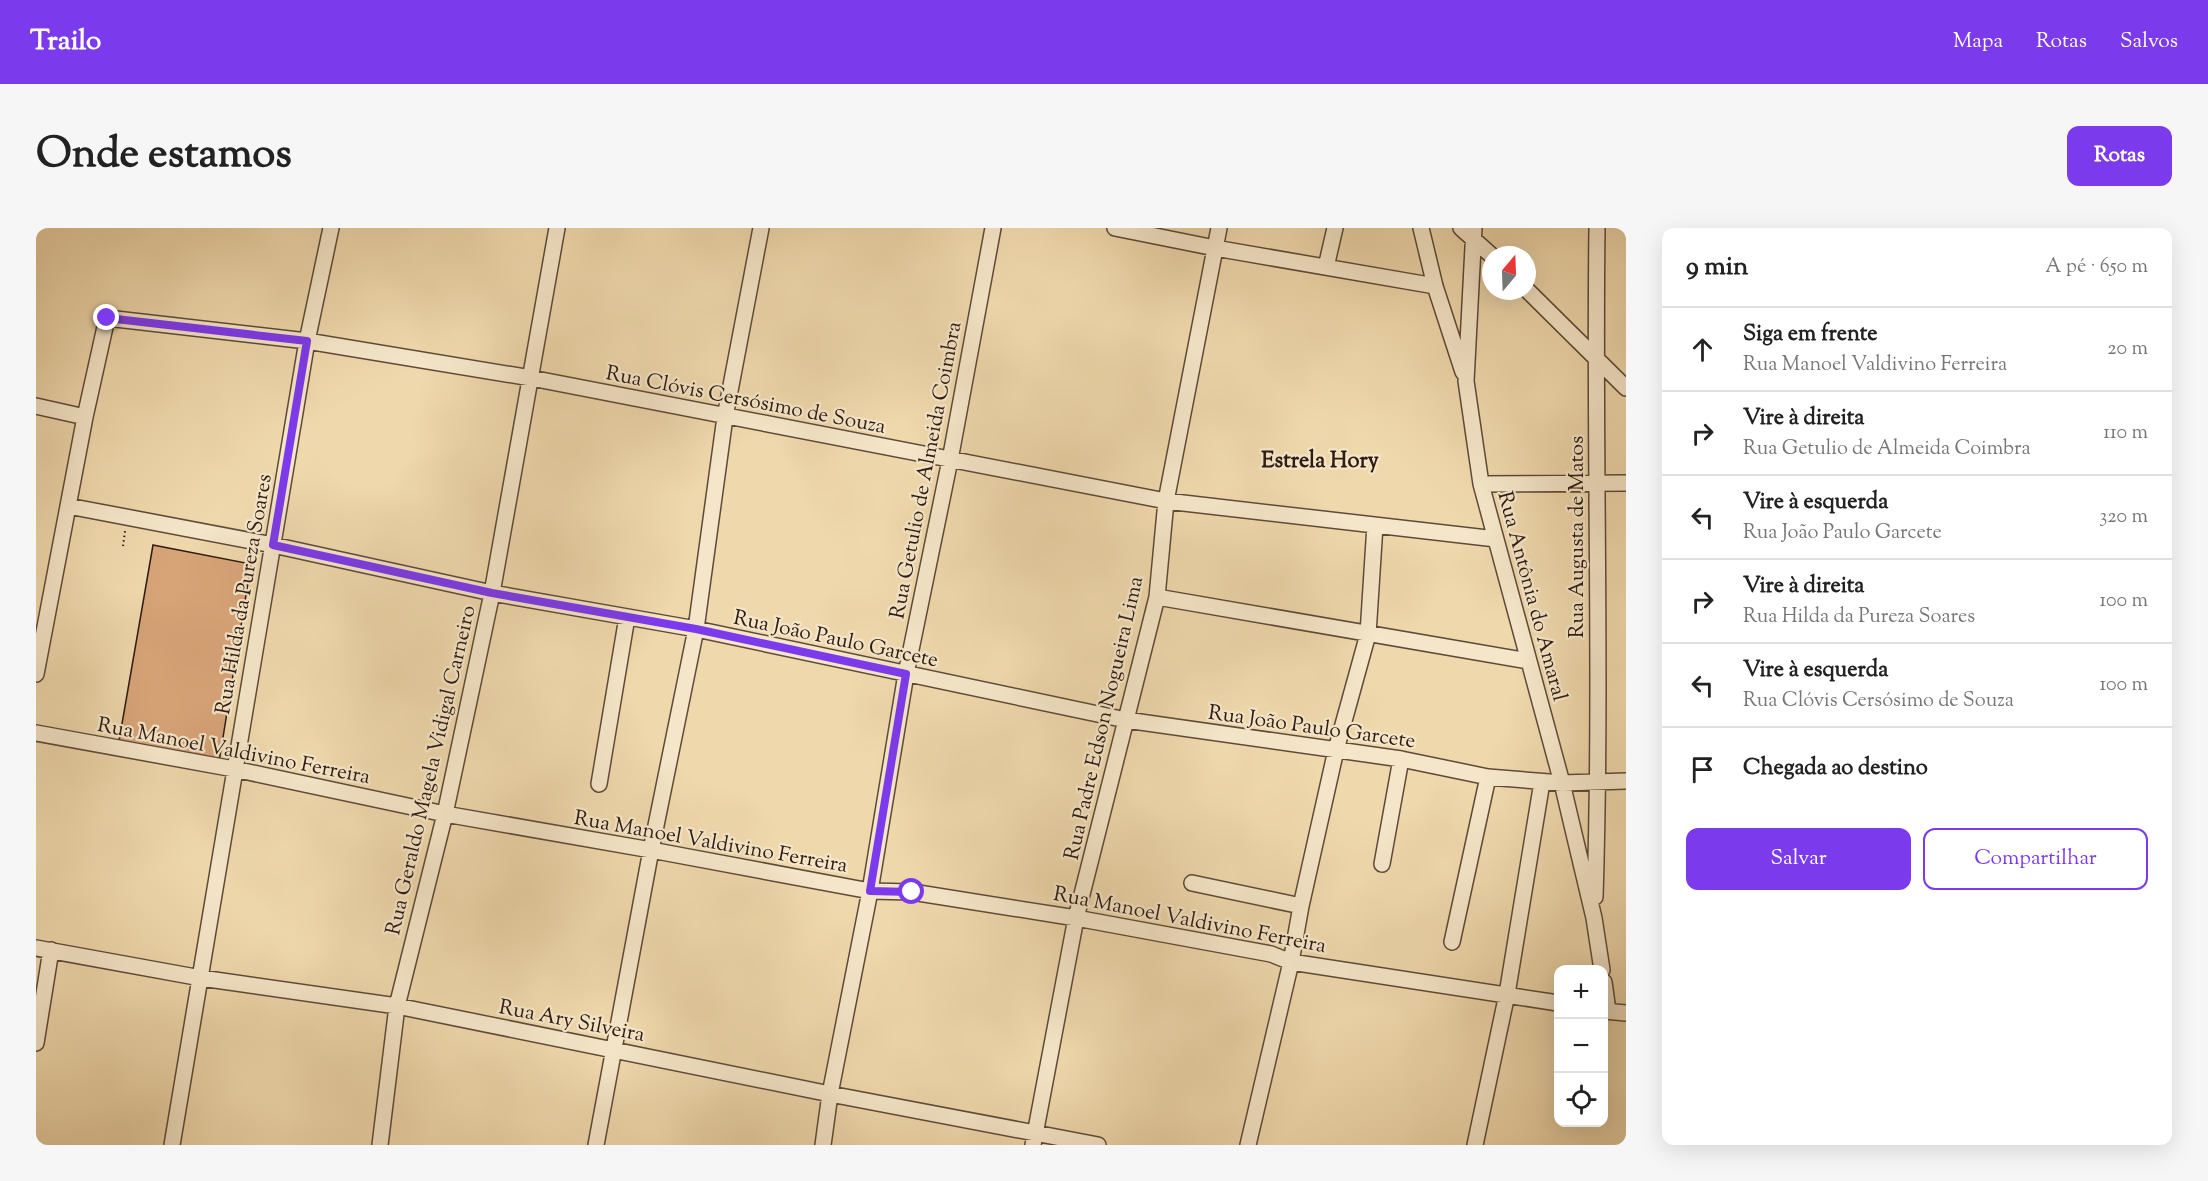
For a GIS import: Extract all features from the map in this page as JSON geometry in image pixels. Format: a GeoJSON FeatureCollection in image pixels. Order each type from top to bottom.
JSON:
{"type":"FeatureCollection","features":[{"type":"Feature","properties":{"kind":"street","name":"Rua Hilda da Pureza Soares"},"geometry":{"type":"LineString","coordinates":[[171,1145],[307,341],[331,228]]}},
{"type":"Feature","properties":{"kind":"street","name":"Rua Geraldo Magela Vidigal Carneiro"},"geometry":{"type":"LineString","coordinates":[[380,1145],[397,1006],[445,814],[492,593],[557,228]]}},
{"type":"Feature","properties":{"kind":"street"},"geometry":{"type":"LineString","coordinates":[[596,1145],[651,850],[696,629],[725,417],[761,228]]}},
{"type":"Feature","properties":{"kind":"street","name":"Rua Getulio de Almeida Coimbra"},"geometry":{"type":"LineString","coordinates":[[823,1145],[830,1094],[870,891],[906,674],[950,460],[993,228]]}},
{"type":"Feature","properties":{"kind":"street"},"geometry":{"type":"LineString","coordinates":[[1115,228],[1215,248],[1435,286]]}},
{"type":"Feature","properties":{"kind":"street","name":"Rua Padre Edson Nogueira Lima"},"geometry":{"type":"LineString","coordinates":[[1034,1138],[1076,918],[1157,597],[1166,501],[1219,228]]}},
{"type":"Feature","properties":{"kind":"street"},"geometry":{"type":"LineString","coordinates":[[1326,267],[1335,228]]}},
{"type":"Feature","properties":{"kind":"street"},"geometry":{"type":"LineString","coordinates":[[1421,228],[1435,286],[1466,381]]}},
{"type":"Feature","properties":{"kind":"street"},"geometry":{"type":"LineString","coordinates":[[1461,228],[1474,233],[1484,246]]}},
{"type":"Feature","properties":{"kind":"street","name":"Rua Augusta de Matos"},"geometry":{"type":"LineString","coordinates":[[1594,918],[1599,782],[1595,357],[1597,228]]}},
{"type":"Feature","properties":{"kind":"street","name":"Rua Antônia do Amaral"},"geometry":{"type":"LineString","coordinates":[[1474,233],[1466,381],[1481,484],[1562,783],[1594,918],[1601,965]]}},
{"type":"Feature","properties":{"kind":"street"},"geometry":{"type":"LineString","coordinates":[[1536,299],[1626,388]]}},
{"type":"Feature","properties":{"kind":"street","name":"Rua Clóvis Cersósimo de Souza"},"geometry":{"type":"LineString","coordinates":[[85,417],[107,318],[307,341],[531,378],[1166,501],[1496,539]]}},
{"type":"Feature","properties":{"kind":"street"},"geometry":{"type":"LineString","coordinates":[[36,406],[85,417],[37,664]]}},
{"type":"Feature","properties":{"kind":"street"},"geometry":{"type":"LineString","coordinates":[[1481,484],[1626,483]]}},
{"type":"Feature","properties":{"kind":"street","name":"Rua João Paulo Garcete"},"geometry":{"type":"LineString","coordinates":[[68,506],[273,545],[492,593],[696,629],[1126,720],[1401,759],[1488,777],[1562,783],[1626,781]]}},
{"type":"Feature","properties":{"kind":"street"},"geometry":{"type":"LineString","coordinates":[[1248,1145],[1291,962],[1301,906],[1336,750],[1368,634],[1375,525]]}},
{"type":"Feature","properties":{"kind":"street"},"geometry":{"type":"LineString","coordinates":[[1157,597],[1528,661]]}},
{"type":"Feature","properties":{"kind":"street"},"geometry":{"type":"LineString","coordinates":[[599,784],[627,617]]}},
{"type":"Feature","properties":{"kind":"street","name":"Rua Manoel Valdivino Ferreira"},"geometry":{"type":"LineString","coordinates":[[36,733],[234,769],[445,814],[870,891],[912,892],[1076,918],[1271,954],[1291,962],[1554,1002]]}},
{"type":"Feature","properties":{"kind":"street"},"geometry":{"type":"LineString","coordinates":[[1382,864],[1401,759]]}},
{"type":"Feature","properties":{"kind":"street"},"geometry":{"type":"LineString","coordinates":[[1452,942],[1488,777]]}},
{"type":"Feature","properties":{"kind":"street"},"geometry":{"type":"LineString","coordinates":[[1475,1145],[1507,994],[1542,782]]}},
{"type":"Feature","properties":{"kind":"street"},"geometry":{"type":"LineString","coordinates":[[1192,883],[1301,906]]}},
{"type":"Feature","properties":{"kind":"street"},"geometry":{"type":"LineString","coordinates":[[36,1043],[43,949]]}},
{"type":"Feature","properties":{"kind":"street","name":"Rua Ary Silveira"},"geometry":{"type":"LineString","coordinates":[[43,949],[201,978],[397,1006],[1034,1138],[1098,1145]]}},
{"type":"Feature","properties":{"kind":"street"},"geometry":{"type":"LineString","coordinates":[[1608,1011],[1626,1012]]}},
{"type":"Feature","properties":{"kind":"building"},"geometry":{"type":"Polygon","coordinates":[[[153,545],[251,564],[219,762],[119,741],[153,545]]]}},
{"type":"Feature","properties":{"kind":"district","name":"Estrela Hory"},"geometry":{"type":"Point","coordinates":[1320,459]}},
{"type":"Feature","properties":{"kind":"route"},"geometry":{"type":"LineString","coordinates":[[107,318],[307,341],[273,545],[492,593],[696,629],[906,674],[870,891],[912,892]]}}]}
